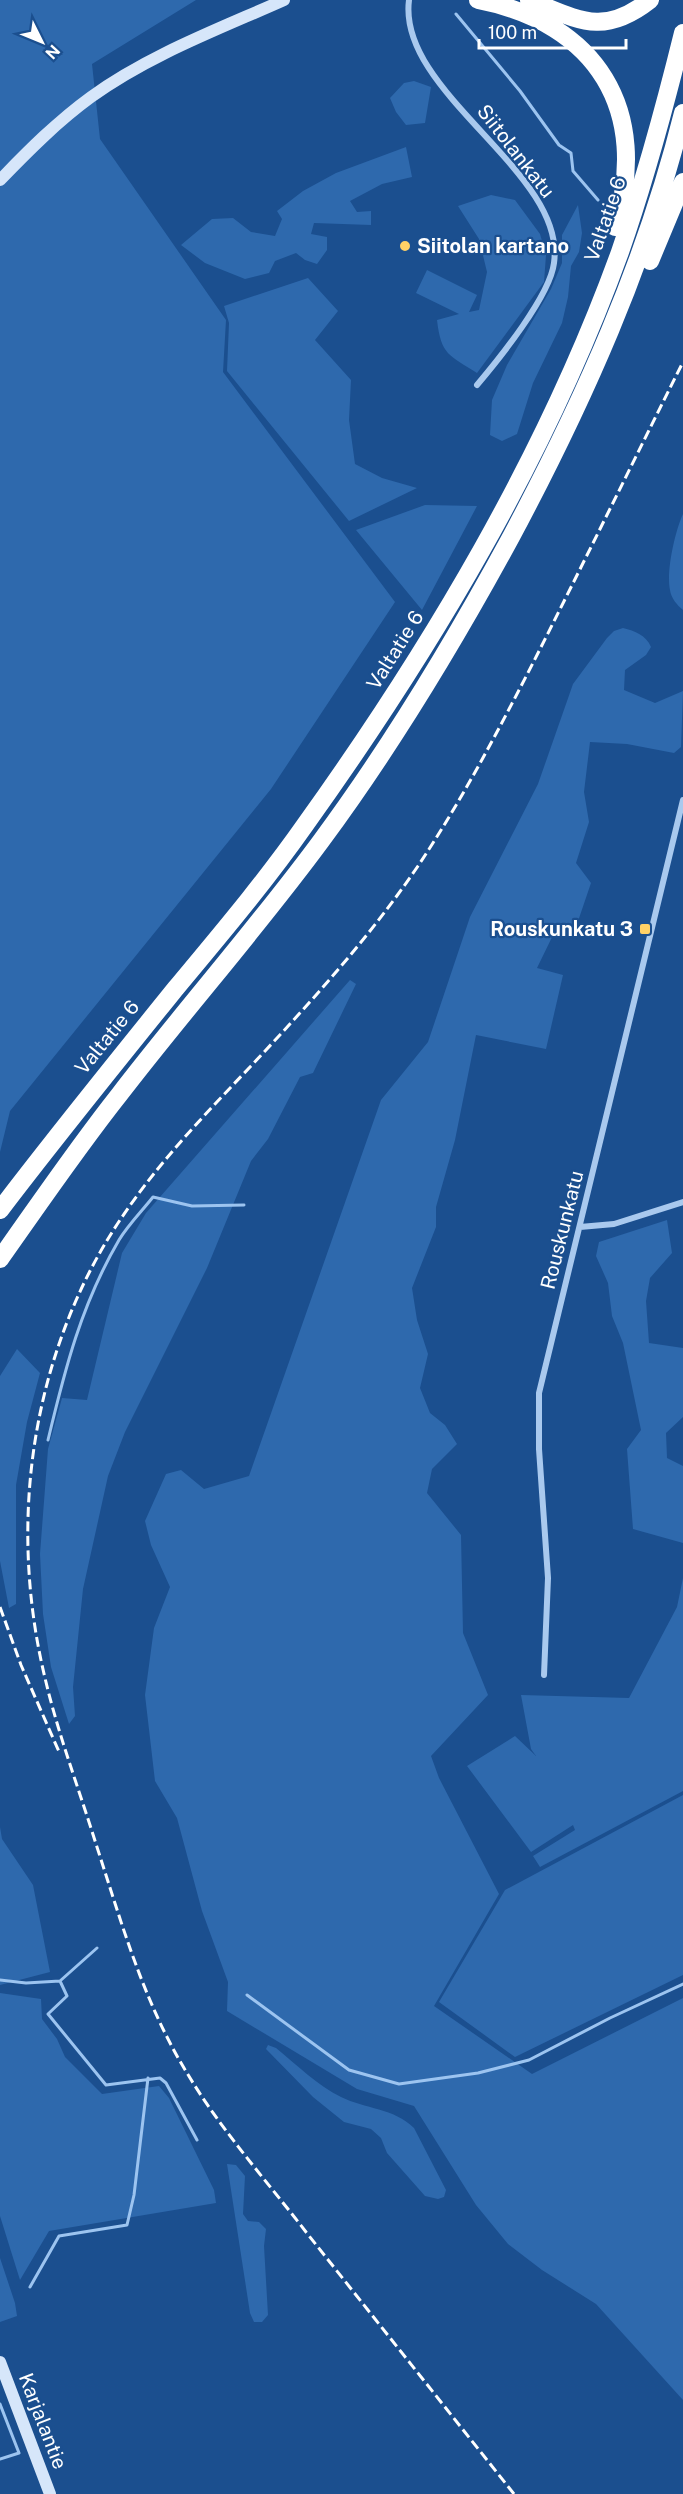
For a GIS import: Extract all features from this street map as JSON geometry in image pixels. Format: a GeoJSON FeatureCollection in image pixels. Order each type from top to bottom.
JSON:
{"type":"FeatureCollection","features":[{"type":"Feature","properties":{"kind":"highway"},"geometry":{"type":"LineString","coordinates":[[478,0],[505,5],[539,18],[569,37],[586,52],[613,94],[622,121],[626,145],[627,176],[620,213],[600,279],[539,438]]}},
{"type":"Feature","properties":{"kind":"highway"},"geometry":{"type":"LineString","coordinates":[[529,0],[588,22],[607,22],[625,17],[650,0]]}},
{"type":"Feature","properties":{"kind":"highway","name":"Valtatie 6"},"geometry":{"type":"LineString","coordinates":[[0,1210],[61,1130],[237,914],[304,827],[420,656],[468,573],[539,438],[581,346],[619,252],[670,86],[683,33]]}},
{"type":"Feature","properties":{"kind":"highway"},"geometry":{"type":"LineString","coordinates":[[0,1259],[118,1095],[255,928],[322,839],[384,750],[442,658],[525,511],[580,403],[632,277],[660,197],[683,113]]}},
{"type":"Feature","properties":{"kind":"highway"},"geometry":{"type":"LineString","coordinates":[[612,327],[640,286],[683,182]]}},
{"type":"Feature","properties":{"kind":"main road"},"geometry":{"type":"LineString","coordinates":[[0,180],[60,122],[110,85],[170,52],[284,0]]}},
{"type":"Feature","properties":{"kind":"main road","name":"Karjalantie"},"geometry":{"type":"LineString","coordinates":[[0,2362],[50,2494]]}},
{"type":"Feature","properties":{"kind":"street","name":"Siitolankatu"},"geometry":{"type":"LineString","coordinates":[[409,0],[409,25],[425,63],[522,180],[549,224],[554,244],[554,264],[535,305],[512,340],[477,385]]}},
{"type":"Feature","properties":{"kind":"street","name":"Rouskunkatu"},"geometry":{"type":"LineString","coordinates":[[544,1675],[548,1578],[539,1449],[539,1394],[683,800]]}},
{"type":"Feature","properties":{"kind":"street"},"geometry":{"type":"LineString","coordinates":[[580,1227],[614,1224],[683,1202]]}},
{"type":"Feature","properties":{"kind":"shaded area"},"geometry":{"type":"Polygon","coordinates":[[[0,0],[196,0],[92,64],[100,139],[226,320],[223,372],[395,602],[271,789],[10,1111],[0,1152],[0,0]]]}},
{"type":"Feature","properties":{"kind":"shaded area"},"geometry":{"type":"Polygon","coordinates":[[[414,81],[431,87],[425,123],[406,125],[396,112],[390,98],[404,83],[414,81]]]}},
{"type":"Feature","properties":{"kind":"shaded area"},"geometry":{"type":"Polygon","coordinates":[[[406,147],[412,177],[382,184],[350,201],[357,212],[371,211],[371,225],[314,223],[311,234],[327,237],[327,250],[317,264],[305,260],[296,253],[275,261],[269,273],[245,279],[205,263],[181,245],[212,219],[233,218],[251,232],[275,236],[282,219],[277,211],[303,191],[336,173],[406,147]]]}},
{"type":"Feature","properties":{"kind":"shaded area"},"geometry":{"type":"Polygon","coordinates":[[[491,195],[515,200],[540,234],[546,255],[544,282],[477,373],[453,358],[441,341],[437,320],[459,314],[416,293],[427,270],[477,295],[469,312],[479,310],[487,272],[479,239],[458,206],[491,195]]]}},
{"type":"Feature","properties":{"kind":"shaded area"},"geometry":{"type":"Polygon","coordinates":[[[578,205],[582,233],[579,252],[571,266],[568,297],[562,323],[533,383],[517,434],[502,441],[490,435],[492,400],[507,365],[551,289],[562,263],[562,235],[578,205]]]}},
{"type":"Feature","properties":{"kind":"shaded area"},"geometry":{"type":"Polygon","coordinates":[[[308,278],[338,311],[315,340],[351,380],[349,420],[355,464],[382,478],[417,488],[349,521],[227,371],[229,323],[224,306],[308,278]]]}},
{"type":"Feature","properties":{"kind":"shaded area"},"geometry":{"type":"Polygon","coordinates":[[[425,505],[477,506],[422,610],[356,530],[425,505]]]}},
{"type":"Feature","properties":{"kind":"shaded area"},"geometry":{"type":"Polygon","coordinates":[[[683,514],[683,610],[673,599],[669,573],[672,552],[683,514]]]}},
{"type":"Feature","properties":{"kind":"shaded area"},"geometry":{"type":"Polygon","coordinates":[[[623,628],[640,634],[651,647],[646,655],[625,670],[624,690],[655,703],[683,691],[681,747],[674,753],[627,744],[590,742],[584,792],[589,822],[576,863],[591,883],[575,930],[555,931],[537,968],[563,975],[546,1049],[476,1035],[455,1140],[436,1207],[436,1227],[412,1288],[417,1320],[428,1354],[420,1388],[430,1413],[445,1425],[457,1444],[432,1469],[427,1493],[461,1535],[463,1633],[488,1695],[431,1756],[439,1778],[499,1894],[434,2006],[532,2074],[683,1998],[683,2400],[596,2304],[542,2270],[508,2244],[476,2205],[414,2106],[357,2089],[227,2011],[228,1982],[202,1911],[177,1818],[155,1781],[145,1695],[154,1628],[170,1587],[151,1545],[145,1521],[166,1474],[181,1470],[204,1489],[249,1476],[381,1100],[428,1042],[470,917],[538,784],[573,684],[607,638],[614,631],[623,628]]]}},
{"type":"Feature","properties":{"kind":"shaded area"},"geometry":{"type":"Polygon","coordinates":[[[350,980],[356,984],[313,1073],[300,1077],[268,1139],[251,1161],[207,1268],[125,1432],[108,1476],[83,1589],[73,1687],[75,1716],[69,1724],[51,1667],[43,1614],[40,1554],[48,1449],[62,1398],[87,1400],[122,1253],[146,1213],[350,980]]]}},
{"type":"Feature","properties":{"kind":"shaded area"},"geometry":{"type":"Polygon","coordinates":[[[667,1220],[672,1253],[650,1278],[646,1301],[649,1343],[683,1348],[683,1417],[666,1433],[667,1458],[683,1466],[683,1543],[633,1529],[627,1449],[641,1430],[623,1343],[612,1316],[608,1283],[596,1256],[599,1242],[667,1220]]]}},
{"type":"Feature","properties":{"kind":"shaded area"},"geometry":{"type":"Polygon","coordinates":[[[17,1349],[40,1373],[27,1422],[16,1485],[16,1604],[9,1608],[0,1561],[0,1376],[17,1349]]]}},
{"type":"Feature","properties":{"kind":"shaded area"},"geometry":{"type":"Polygon","coordinates":[[[683,1578],[683,1791],[540,1867],[533,1856],[575,1830],[573,1825],[531,1852],[467,1766],[515,1736],[536,1756],[531,1749],[521,1695],[629,1698],[677,1607],[683,1578]]]}},
{"type":"Feature","properties":{"kind":"shaded area"},"geometry":{"type":"Polygon","coordinates":[[[683,1795],[683,1975],[515,2057],[439,2002],[505,1890],[683,1795]]]}},
{"type":"Feature","properties":{"kind":"shaded area"},"geometry":{"type":"Polygon","coordinates":[[[0,1827],[2,1839],[33,1885],[50,1972],[0,1985],[0,1827]]]}},
{"type":"Feature","properties":{"kind":"shaded area"},"geometry":{"type":"Polygon","coordinates":[[[0,1993],[41,1999],[42,2019],[57,2039],[65,2057],[102,2094],[159,2086],[169,2098],[214,2190],[216,2203],[49,2231],[20,2280],[0,2216],[0,1993]]]}},
{"type":"Feature","properties":{"kind":"shaded area"},"geometry":{"type":"Polygon","coordinates":[[[268,2045],[276,2048],[315,2081],[341,2097],[398,2116],[406,2121],[414,2128],[446,2190],[444,2197],[438,2199],[425,2196],[387,2153],[381,2138],[371,2129],[344,2122],[313,2097],[266,2049],[268,2045]]]}},
{"type":"Feature","properties":{"kind":"shaded area"},"geometry":{"type":"Polygon","coordinates":[[[227,2164],[236,2165],[245,2176],[243,2214],[248,2221],[259,2222],[266,2229],[264,2246],[268,2315],[262,2322],[254,2322],[250,2313],[227,2164]]]}},
{"type":"Feature","properties":{"kind":"shaded area"},"geometry":{"type":"Polygon","coordinates":[[[0,2258],[17,2316],[0,2322],[0,2258]]]}},
{"type":"Feature","properties":{"kind":"waterway"},"geometry":{"type":"LineString","coordinates":[[456,14],[520,91],[559,145],[571,153],[573,171],[598,200]]}},
{"type":"Feature","properties":{"kind":"waterway"},"geometry":{"type":"LineString","coordinates":[[48,1440],[84,1313],[106,1264],[119,1240],[135,1218],[153,1197],[192,1206],[244,1205]]}},
{"type":"Feature","properties":{"kind":"waterway"},"geometry":{"type":"LineString","coordinates":[[0,1980],[26,1983],[60,1981],[97,1948]]}},
{"type":"Feature","properties":{"kind":"waterway"},"geometry":{"type":"LineString","coordinates":[[60,1981],[67,1996],[48,2014],[106,2085],[160,2078],[166,2083],[197,2140]]}},
{"type":"Feature","properties":{"kind":"waterway"},"geometry":{"type":"LineString","coordinates":[[247,1995],[349,2070],[399,2084],[478,2073],[529,2060],[610,2018],[683,1984]]}},
{"type":"Feature","properties":{"kind":"waterway"},"geometry":{"type":"LineString","coordinates":[[30,2287],[59,2236],[127,2225],[134,2195],[148,2078]]}},
{"type":"Feature","properties":{"kind":"waterway"},"geometry":{"type":"LineString","coordinates":[[0,2404],[19,2453],[0,2459]]}},
{"type":"Feature","properties":{"kind":"railway"},"geometry":{"type":"LineString","coordinates":[[514,2494],[229,2135],[187,2073],[158,2018],[125,1933],[62,1741],[45,1678],[35,1626],[29,1574],[28,1522],[31,1469],[39,1418],[52,1367],[69,1317],[107,1240],[164,1162],[206,1113],[339,969],[380,919],[418,866],[465,791],[507,713],[683,362]]}},
{"type":"Feature","properties":{"kind":"railway"},"geometry":{"type":"LineString","coordinates":[[0,1607],[21,1665],[60,1754]]}},
{"type":"Feature","properties":{"kind":"place","name":"Siitolan kartano"},"geometry":{"type":"Point","coordinates":[405,246]}},
{"type":"Feature","properties":{"kind":"place","name":"Rouskunkatu 3"},"geometry":{"type":"Point","coordinates":[645,929]}}]}
